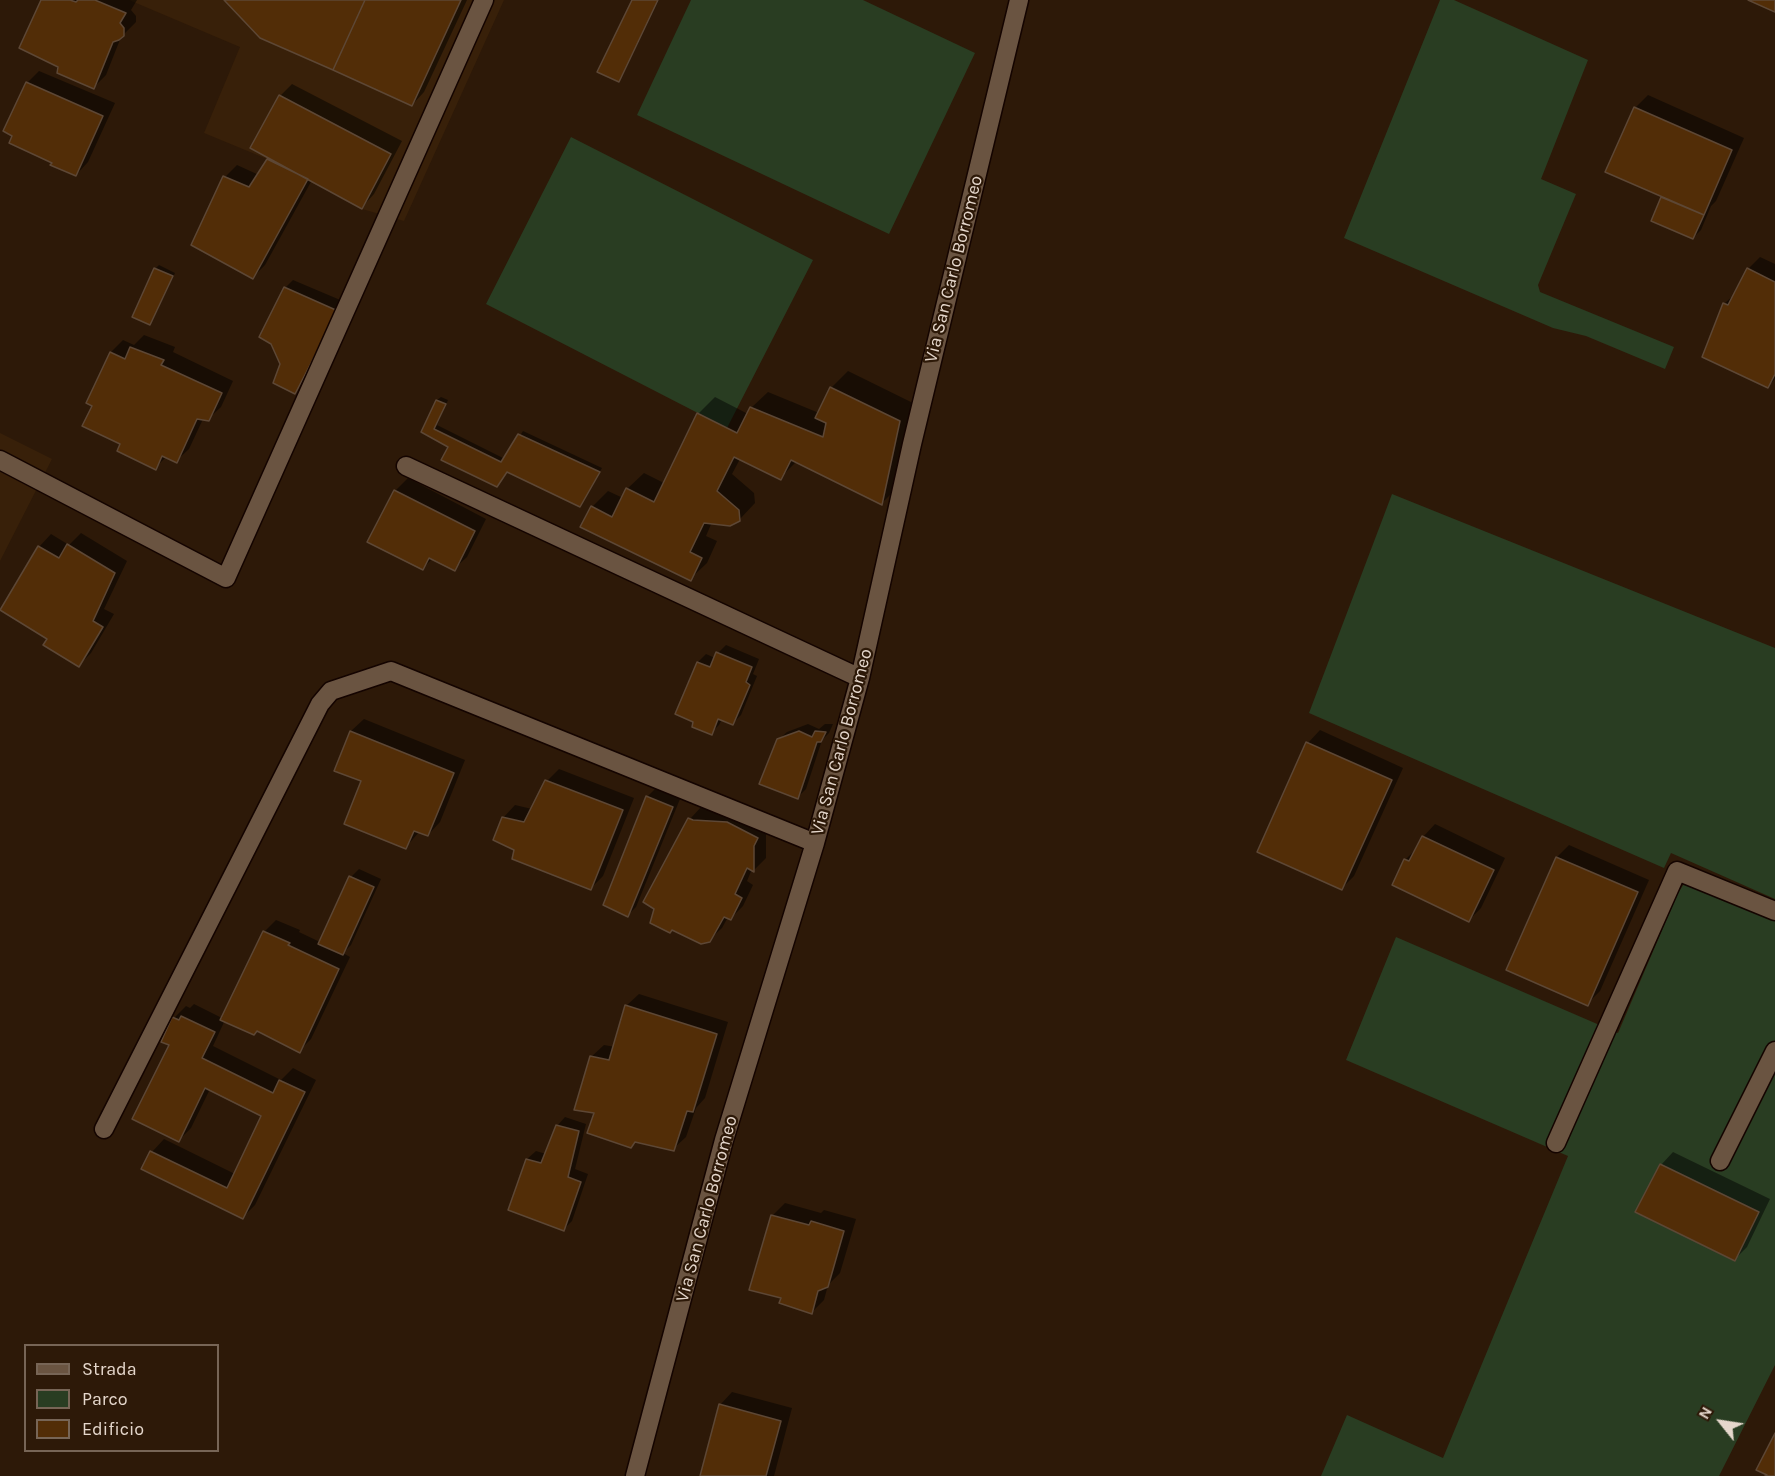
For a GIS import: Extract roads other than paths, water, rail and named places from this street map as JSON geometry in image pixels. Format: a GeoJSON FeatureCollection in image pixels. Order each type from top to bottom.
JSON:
{"type":"FeatureCollection","features":[{"type":"Feature","properties":{"kind":"street"},"geometry":{"type":"LineString","coordinates":[[0,460],[226,578],[484,0]]}},
{"type":"Feature","properties":{"kind":"street","name":"Via San Carlo Borromeo"},"geometry":{"type":"LineString","coordinates":[[635,1476],[724,1140],[815,843],[860,678],[915,432],[1019,0]]}},
{"type":"Feature","properties":{"kind":"street"},"geometry":{"type":"LineString","coordinates":[[406,466],[860,678]]}},
{"type":"Feature","properties":{"kind":"street"},"geometry":{"type":"LineString","coordinates":[[104,1129],[320,704],[331,691],[391,671],[815,843]]}},
{"type":"Feature","properties":{"kind":"street"},"geometry":{"type":"LineString","coordinates":[[1556,1143],[1677,872],[1775,911]]}},
{"type":"Feature","properties":{"kind":"street"},"geometry":{"type":"LineString","coordinates":[[1720,1161],[1775,1051]]}}]}
